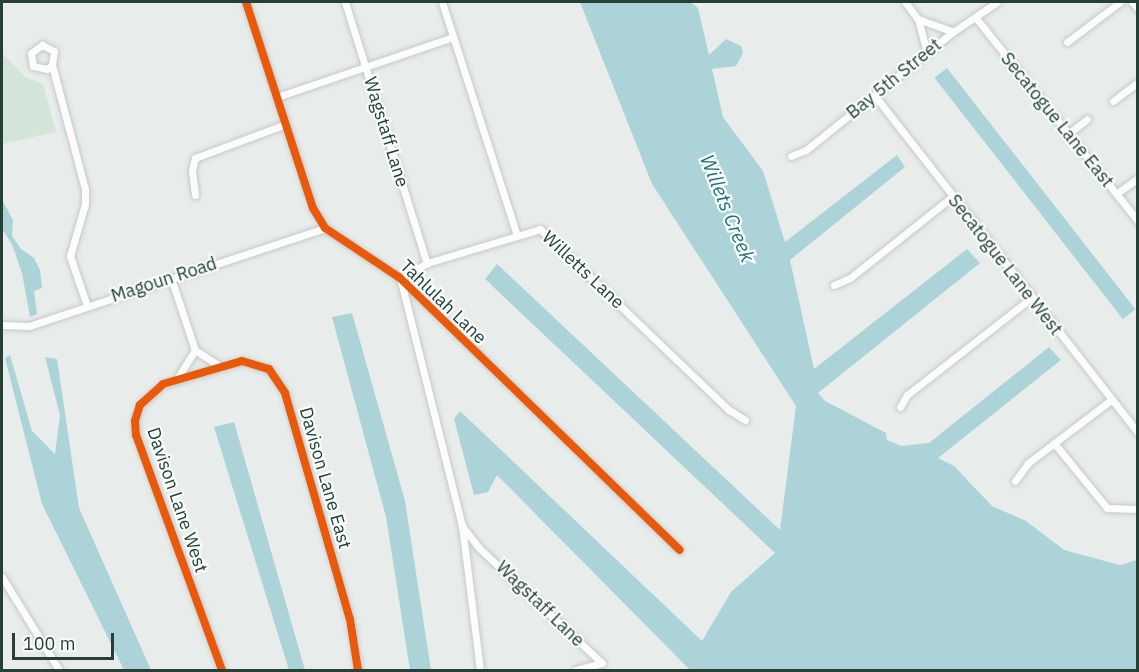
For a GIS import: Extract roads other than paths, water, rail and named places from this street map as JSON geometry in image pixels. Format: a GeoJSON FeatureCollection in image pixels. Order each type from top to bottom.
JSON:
{"type":"FeatureCollection","features":[{"type":"Feature","properties":{"kind":"street","name":"Tahlulah Lane"},"geometry":{"type":"LineString","coordinates":[[246,2],[313,208],[325,228],[400,278],[680,549]]}},
{"type":"Feature","properties":{"kind":"street","name":"Wagstaff Lane"},"geometry":{"type":"LineString","coordinates":[[345,2],[427,263]]}},
{"type":"Feature","properties":{"kind":"street","name":"Willetts Lane"},"geometry":{"type":"LineString","coordinates":[[442,2],[517,235],[540,229],[729,410],[745,420]]}},
{"type":"Feature","properties":{"kind":"street"},"geometry":{"type":"LineString","coordinates":[[905,2],[918,19],[927,53]]}},
{"type":"Feature","properties":{"kind":"street","name":"Bay 5th Street"},"geometry":{"type":"LineString","coordinates":[[791,156],[806,150],[953,32],[997,2]]}},
{"type":"Feature","properties":{"kind":"street"},"geometry":{"type":"LineString","coordinates":[[1067,42],[1120,2]]}},
{"type":"Feature","properties":{"kind":"street"},"geometry":{"type":"LineString","coordinates":[[1132,2],[1137,9]]}},
{"type":"Feature","properties":{"kind":"street","name":"Secatogue Lane East"},"geometry":{"type":"LineString","coordinates":[[976,18],[1137,221]]}},
{"type":"Feature","properties":{"kind":"street"},"geometry":{"type":"LineString","coordinates":[[918,19],[953,32]]}},
{"type":"Feature","properties":{"kind":"street"},"geometry":{"type":"LineString","coordinates":[[277,97],[453,37]]}},
{"type":"Feature","properties":{"kind":"street"},"geometry":{"type":"LineString","coordinates":[[52,65],[85,189],[85,204],[70,256],[87,306]]}},
{"type":"Feature","properties":{"kind":"street"},"geometry":{"type":"LineString","coordinates":[[1113,100],[1137,82]]}},
{"type":"Feature","properties":{"kind":"street","name":"Secatogue Lane West"},"geometry":{"type":"LineString","coordinates":[[875,96],[1137,433]]}},
{"type":"Feature","properties":{"kind":"street"},"geometry":{"type":"LineString","coordinates":[[1068,134],[1087,119]]}},
{"type":"Feature","properties":{"kind":"street"},"geometry":{"type":"LineString","coordinates":[[195,195],[192,170],[195,158],[286,124]]}},
{"type":"Feature","properties":{"kind":"street"},"geometry":{"type":"LineString","coordinates":[[1116,194],[1137,178]]}},
{"type":"Feature","properties":{"kind":"street"},"geometry":{"type":"LineString","coordinates":[[834,285],[850,278],[952,197]]}},
{"type":"Feature","properties":{"kind":"street","name":"Magoun Road"},"geometry":{"type":"LineString","coordinates":[[2,325],[29,326],[325,228]]}},
{"type":"Feature","properties":{"kind":"street"},"geometry":{"type":"LineString","coordinates":[[400,278],[427,263],[517,235]]}},
{"type":"Feature","properties":{"kind":"street"},"geometry":{"type":"LineString","coordinates":[[171,278],[195,350],[218,365]]}},
{"type":"Feature","properties":{"kind":"street","name":"Wagstaff Lane"},"geometry":{"type":"LineString","coordinates":[[400,278],[462,526],[480,670]]}},
{"type":"Feature","properties":{"kind":"street"},"geometry":{"type":"LineString","coordinates":[[900,407],[908,395],[1031,297]]}},
{"type":"Feature","properties":{"kind":"street"},"geometry":{"type":"LineString","coordinates":[[177,378],[195,350]]}},
{"type":"Feature","properties":{"kind":"street","name":"Davison Lane East"},"geometry":{"type":"LineString","coordinates":[[200,371],[218,365],[258,363],[279,379],[350,619],[358,670]]}},
{"type":"Feature","properties":{"kind":"street","name":"Davison Lane West"},"geometry":{"type":"LineString","coordinates":[[200,371],[177,378],[150,393],[140,405],[136,435],[222,670]]}},
{"type":"Feature","properties":{"kind":"street"},"geometry":{"type":"LineString","coordinates":[[1014,481],[1028,463],[1111,400]]}},
{"type":"Feature","properties":{"kind":"street"},"geometry":{"type":"LineString","coordinates":[[1054,443],[1107,508],[1137,509]]}},
{"type":"Feature","properties":{"kind":"street","name":"Wagstaff Lane"},"geometry":{"type":"LineString","coordinates":[[462,526],[479,548],[602,663],[576,670]]}},
{"type":"Feature","properties":{"kind":"street"},"geometry":{"type":"LineString","coordinates":[[2,577],[59,670]]}},
{"type":"Feature","properties":{"kind":"water","name":"Willets Creek"},"geometry":{"type":"Polygon","coordinates":[[[580,2],[690,2],[698,8],[709,55],[726,39],[741,46],[743,53],[736,66],[712,69],[723,117],[763,171],[785,242],[897,155],[905,167],[790,260],[814,369],[967,249],[980,263],[818,393],[825,401],[886,433],[887,440],[901,446],[929,443],[1049,347],[1061,360],[938,458],[954,466],[992,506],[1026,521],[1064,550],[1120,565],[1137,560],[1137,670],[690,670],[497,475],[488,492],[474,495],[454,419],[460,411],[702,641],[731,592],[775,553],[485,279],[497,264],[780,530],[796,406],[652,184],[580,2]]]}},
{"type":"Feature","properties":{"kind":"water"},"geometry":{"type":"Polygon","coordinates":[[[947,68],[1135,309],[1123,319],[934,78],[947,68]]]}},
{"type":"Feature","properties":{"kind":"water"},"geometry":{"type":"Polygon","coordinates":[[[2,200],[13,220],[12,236],[21,249],[34,258],[40,270],[42,288],[34,291],[37,314],[30,317],[22,273],[12,244],[2,229],[2,200]]]}},
{"type":"Feature","properties":{"kind":"water"},"geometry":{"type":"Polygon","coordinates":[[[352,313],[405,501],[431,670],[410,670],[386,517],[332,317],[352,313]]]}},
{"type":"Feature","properties":{"kind":"water"},"geometry":{"type":"Polygon","coordinates":[[[10,355],[32,431],[55,454],[60,415],[45,357],[57,359],[79,508],[151,670],[124,670],[42,504],[5,358],[10,355]]]}},
{"type":"Feature","properties":{"kind":"water"},"geometry":{"type":"Polygon","coordinates":[[[234,422],[305,670],[289,670],[214,427],[234,422]]]}}]}
